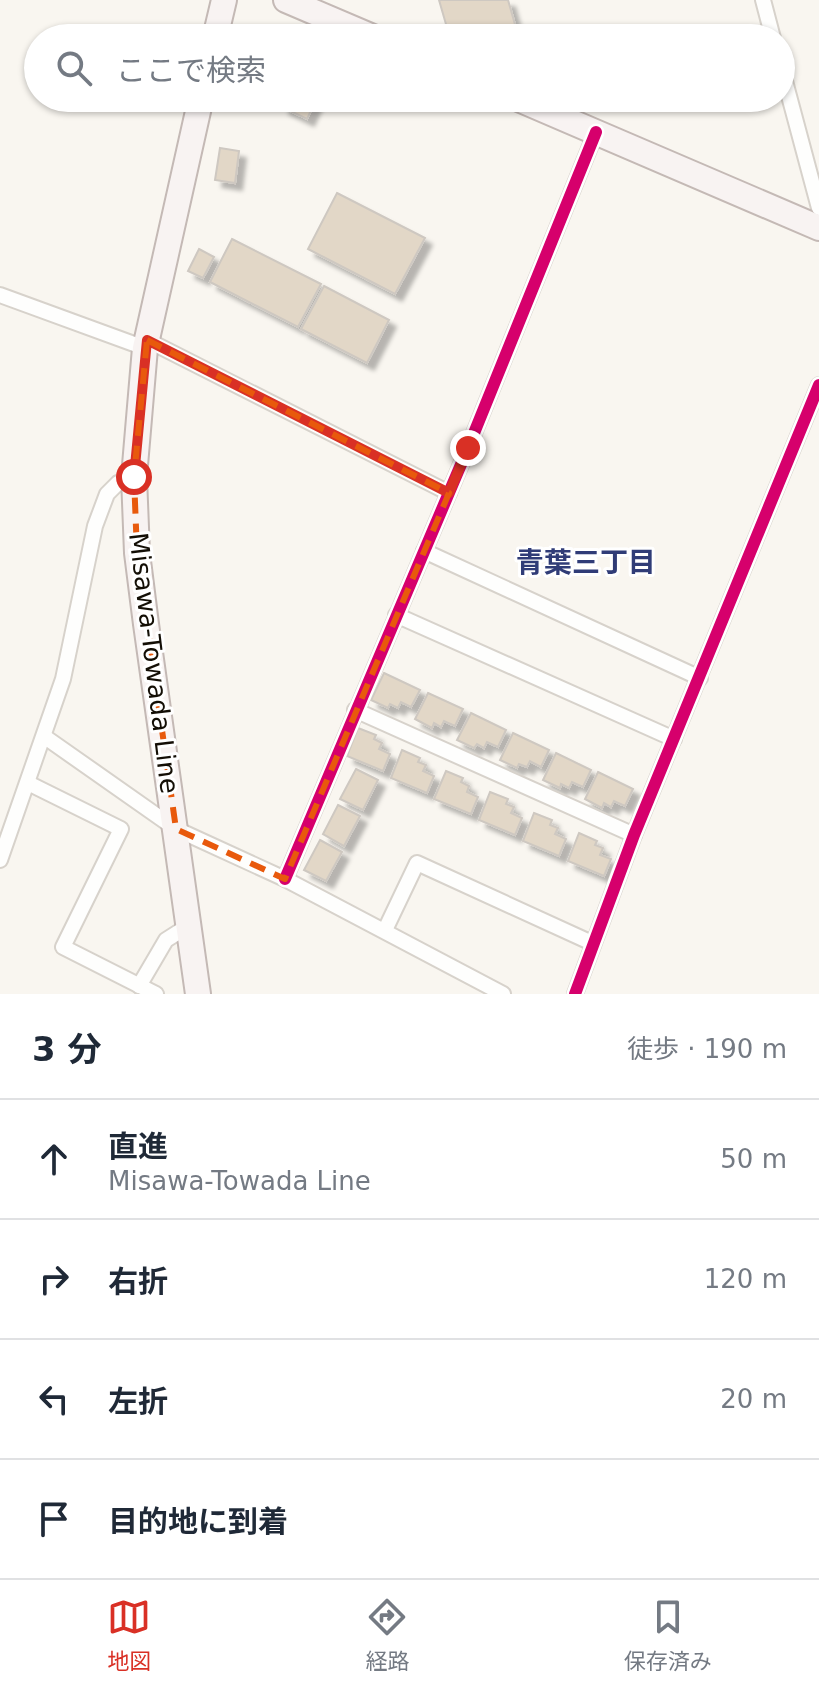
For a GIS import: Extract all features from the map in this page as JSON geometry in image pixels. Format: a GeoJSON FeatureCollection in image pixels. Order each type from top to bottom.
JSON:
{"type":"FeatureCollection","features":[{"type":"Feature","properties":{"kind":"main road"},"geometry":{"type":"LineString","coordinates":[[218,24],[224,0]]}},
{"type":"Feature","properties":{"kind":"main road"},"geometry":{"type":"LineString","coordinates":[[286,0],[342,24]]}},
{"type":"Feature","properties":{"kind":"main road","name":"Misawa-Towada Line"},"geometry":{"type":"LineString","coordinates":[[198,112],[146,344],[134,477],[139,568],[198,994]]}},
{"type":"Feature","properties":{"kind":"main road"},"geometry":{"type":"LineString","coordinates":[[549,112],[819,228]]}},
{"type":"Feature","properties":{"kind":"street"},"geometry":{"type":"LineString","coordinates":[[763,0],[769,24]]}},
{"type":"Feature","properties":{"kind":"street"},"geometry":{"type":"LineString","coordinates":[[793,112],[819,208]]}},
{"type":"Feature","properties":{"kind":"street"},"geometry":{"type":"LineString","coordinates":[[285,879],[449,493],[596,132]]}},
{"type":"Feature","properties":{"kind":"street"},"geometry":{"type":"LineString","coordinates":[[0,295],[146,344],[449,493]]}},
{"type":"Feature","properties":{"kind":"street"},"geometry":{"type":"LineString","coordinates":[[575,994],[634,835],[819,385]]}},
{"type":"Feature","properties":{"kind":"street"},"geometry":{"type":"LineString","coordinates":[[804,422],[819,429]]}},
{"type":"Feature","properties":{"kind":"street"},"geometry":{"type":"LineString","coordinates":[[0,860],[63,679],[95,526],[107,494],[118,483],[134,477]]}},
{"type":"Feature","properties":{"kind":"street"},"geometry":{"type":"LineString","coordinates":[[424,551],[700,678]]}},
{"type":"Feature","properties":{"kind":"street"},"geometry":{"type":"LineString","coordinates":[[396,615],[674,739]]}},
{"type":"Feature","properties":{"kind":"street"},"geometry":{"type":"LineString","coordinates":[[355,710],[634,835]]}},
{"type":"Feature","properties":{"kind":"street"},"geometry":{"type":"LineString","coordinates":[[45,737],[176,829],[285,879],[503,994]]}},
{"type":"Feature","properties":{"kind":"street"},"geometry":{"type":"LineString","coordinates":[[28,783],[121,829],[63,947],[156,994]]}},
{"type":"Feature","properties":{"kind":"street"},"geometry":{"type":"LineString","coordinates":[[385,930],[417,863],[592,943]]}},
{"type":"Feature","properties":{"kind":"street"},"geometry":{"type":"LineString","coordinates":[[139,986],[166,940],[188,926]]}},
{"type":"Feature","properties":{"kind":"highlighted area"},"geometry":{"type":"Polygon","coordinates":[[[147,340],[449,493],[285,879],[176,829],[137,553],[134,477],[147,340]]]}},
{"type":"Feature","properties":{"kind":"building"},"geometry":{"type":"Polygon","coordinates":[[[439,0],[508,0],[515,24],[446,24],[439,0]]]}},
{"type":"Feature","properties":{"kind":"building"},"geometry":{"type":"Polygon","coordinates":[[[292,112],[310,112],[307,119],[292,112]]]}},
{"type":"Feature","properties":{"kind":"building"},"geometry":{"type":"Polygon","coordinates":[[[220,148],[239,151],[235,183],[215,180],[220,148]]]}},
{"type":"Feature","properties":{"kind":"building"},"geometry":{"type":"Polygon","coordinates":[[[337,193],[425,238],[395,294],[308,249],[337,193]]]}},
{"type":"Feature","properties":{"kind":"building"},"geometry":{"type":"Polygon","coordinates":[[[232,239],[321,284],[298,327],[210,282],[232,239]]]}},
{"type":"Feature","properties":{"kind":"building"},"geometry":{"type":"Polygon","coordinates":[[[199,249],[214,257],[203,278],[188,271],[199,249]]]}},
{"type":"Feature","properties":{"kind":"building"},"geometry":{"type":"Polygon","coordinates":[[[324,286],[389,320],[367,363],[301,329],[324,286]]]}},
{"type":"Feature","properties":{"kind":"building"},"geometry":{"type":"Polygon","coordinates":[[[384,673],[420,690],[411,707],[401,702],[398,708],[390,704],[388,708],[371,700],[384,673]]]}},
{"type":"Feature","properties":{"kind":"building"},"geometry":{"type":"Polygon","coordinates":[[[428,693],[463,709],[455,726],[444,721],[441,727],[434,723],[432,728],[415,719],[428,693]]]}},
{"type":"Feature","properties":{"kind":"building"},"geometry":{"type":"Polygon","coordinates":[[[471,713],[506,730],[498,747],[487,742],[484,748],[477,744],[474,748],[457,740],[471,713]]]}},
{"type":"Feature","properties":{"kind":"building"},"geometry":{"type":"Polygon","coordinates":[[[358,728],[376,735],[374,739],[382,743],[379,749],[390,754],[383,771],[347,756],[358,728]]]}},
{"type":"Feature","properties":{"kind":"building"},"geometry":{"type":"Polygon","coordinates":[[[513,733],[549,750],[541,767],[530,761],[527,767],[519,764],[517,768],[500,760],[513,733]]]}},
{"type":"Feature","properties":{"kind":"building"},"geometry":{"type":"Polygon","coordinates":[[[402,750],[420,758],[418,762],[426,765],[423,771],[434,776],[427,793],[391,778],[402,750]]]}},
{"type":"Feature","properties":{"kind":"building"},"geometry":{"type":"Polygon","coordinates":[[[556,753],[591,770],[583,787],[572,782],[569,788],[561,784],[560,788],[543,780],[556,753]]]}},
{"type":"Feature","properties":{"kind":"building"},"geometry":{"type":"Polygon","coordinates":[[[356,769],[378,780],[363,810],[340,799],[356,769]]]}},
{"type":"Feature","properties":{"kind":"building"},"geometry":{"type":"Polygon","coordinates":[[[446,771],[463,778],[461,782],[469,786],[467,792],[478,797],[471,814],[434,799],[446,771]]]}},
{"type":"Feature","properties":{"kind":"building"},"geometry":{"type":"Polygon","coordinates":[[[598,772],[633,789],[625,806],[614,801],[611,807],[604,803],[602,808],[585,799],[598,772]]]}},
{"type":"Feature","properties":{"kind":"building"},"geometry":{"type":"Polygon","coordinates":[[[490,792],[508,799],[506,804],[514,807],[511,813],[522,818],[515,835],[479,820],[490,792]]]}},
{"type":"Feature","properties":{"kind":"building"},"geometry":{"type":"Polygon","coordinates":[[[338,805],[360,816],[344,846],[323,834],[338,805]]]}},
{"type":"Feature","properties":{"kind":"building"},"geometry":{"type":"Polygon","coordinates":[[[534,813],[552,820],[550,825],[558,828],[555,834],[566,839],[559,856],[523,841],[534,813]]]}},
{"type":"Feature","properties":{"kind":"building"},"geometry":{"type":"Polygon","coordinates":[[[579,833],[597,841],[595,845],[603,848],[600,855],[611,859],[604,876],[568,861],[579,833]]]}},
{"type":"Feature","properties":{"kind":"building"},"geometry":{"type":"Polygon","coordinates":[[[320,840],[342,852],[326,881],[304,870],[320,840]]]}},
{"type":"Feature","properties":{"kind":"cycle path"},"geometry":{"type":"LineString","coordinates":[[285,879],[468,448],[596,132]]}},
{"type":"Feature","properties":{"kind":"cycle path"},"geometry":{"type":"LineString","coordinates":[[575,994],[634,835],[819,385]]}},
{"type":"Feature","properties":{"kind":"district","name":"青葉三丁目"},"geometry":{"type":"Point","coordinates":[586,562]}},
{"type":"Feature","properties":{"kind":"route"},"geometry":{"type":"LineString","coordinates":[[134,477],[138,409],[147,340],[449,493],[468,448]]}}]}
